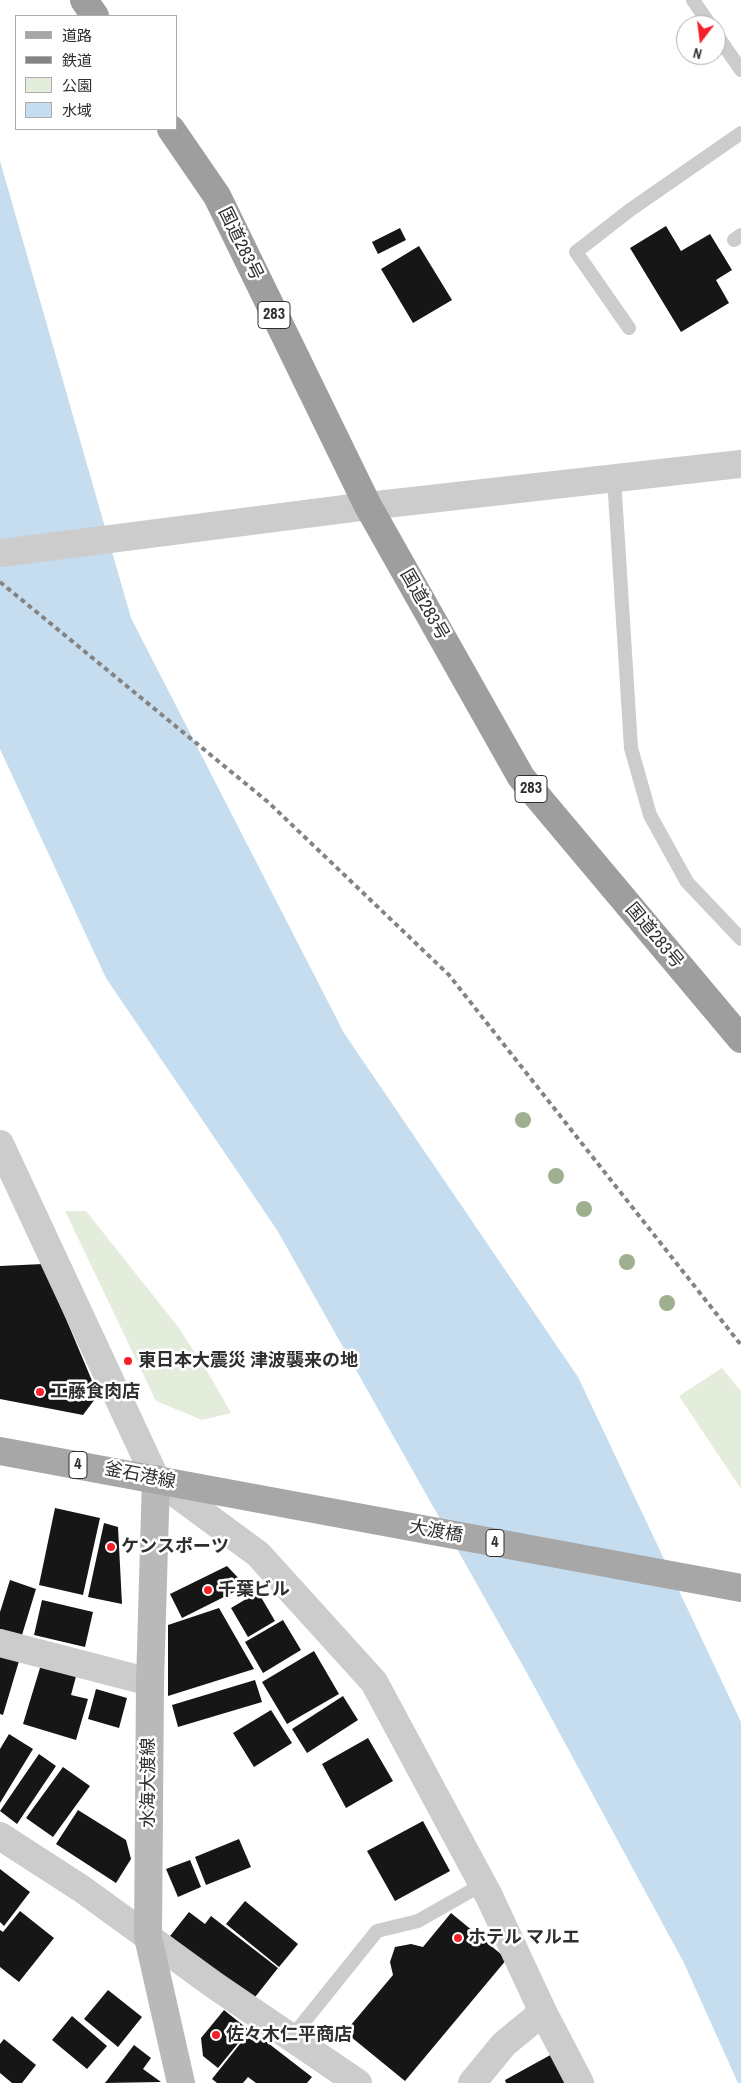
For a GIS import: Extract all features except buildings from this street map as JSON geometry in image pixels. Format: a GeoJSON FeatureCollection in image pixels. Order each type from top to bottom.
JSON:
{"type":"FeatureCollection","features":[{"type":"Feature","properties":{"kind":"highway"},"geometry":{"type":"LineString","coordinates":[[84,0],[94,15]]}},
{"type":"Feature","properties":{"kind":"highway","name":"国道283号"},"geometry":{"type":"LineString","coordinates":[[172,130],[216,196],[368,506],[521,777],[741,1039]]}},
{"type":"Feature","properties":{"kind":"main road","name":"釜石港線"},"geometry":{"type":"LineString","coordinates":[[0,1451],[250,1497]]}},
{"type":"Feature","properties":{"kind":"main road","name":"水海大渡線"},"geometry":{"type":"LineString","coordinates":[[156,1479],[150,1682],[148,1937],[181,2083]]}},
{"type":"Feature","properties":{"kind":"main road","name":"大渡橋"},"geometry":{"type":"LineString","coordinates":[[250,1497],[741,1588]]}},
{"type":"Feature","properties":{"kind":"street"},"geometry":{"type":"LineString","coordinates":[[0,553],[368,506],[741,464]]}},
{"type":"Feature","properties":{"kind":"street"},"geometry":{"type":"LineString","coordinates":[[0,1144],[9,1184],[156,1479],[258,1554],[374,1682],[482,1884],[580,2083]]}},
{"type":"Feature","properties":{"kind":"street"},"geometry":{"type":"LineString","coordinates":[[0,1642],[150,1682]]}},
{"type":"Feature","properties":{"kind":"street"},"geometry":{"type":"LineString","coordinates":[[0,1836],[82,1889],[214,1985],[358,2083]]}},
{"type":"Feature","properties":{"kind":"street"},"geometry":{"type":"LineString","coordinates":[[472,2083],[504,2044],[544,2012]]}},
{"type":"Feature","properties":{"kind":"lane"},"geometry":{"type":"LineString","coordinates":[[693,0],[703,15]]}},
{"type":"Feature","properties":{"kind":"lane"},"geometry":{"type":"LineString","coordinates":[[726,48],[741,70]]}},
{"type":"Feature","properties":{"kind":"lane"},"geometry":{"type":"LineString","coordinates":[[629,328],[576,252],[630,210],[741,132]]}},
{"type":"Feature","properties":{"kind":"lane"},"geometry":{"type":"LineString","coordinates":[[614,478],[631,748],[650,815],[687,882],[741,940]]}},
{"type":"Feature","properties":{"kind":"lane"},"geometry":{"type":"LineString","coordinates":[[292,2038],[377,1931],[418,1921],[482,1884]]}},
{"type":"Feature","properties":{"kind":"green space"},"geometry":{"type":"Polygon","coordinates":[[[65,1211],[86,1211],[179,1328],[231,1413],[202,1420],[156,1401],[65,1211]]]}},
{"type":"Feature","properties":{"kind":"green space"},"geometry":{"type":"Polygon","coordinates":[[[722,1368],[741,1391],[741,1489],[679,1396],[722,1368]]]}},
{"type":"Feature","properties":{"kind":"water"},"geometry":{"type":"Polygon","coordinates":[[[0,161],[131,618],[344,1033],[578,1377],[741,1722],[741,2083],[738,2083],[684,1963],[527,1673],[277,1230],[106,978],[0,749],[0,161]]]}},
{"type":"Feature","properties":{"kind":"railway"},"geometry":{"type":"LineString","coordinates":[[0,582],[268,802],[449,975],[741,1345]]}},
{"type":"Feature","properties":{"kind":"place","name":"東日本大震災 津波襲来の地"},"geometry":{"type":"Point","coordinates":[128,1361]}},
{"type":"Feature","properties":{"kind":"place","name":"工藤食肉店"},"geometry":{"type":"Point","coordinates":[40,1392]}},
{"type":"Feature","properties":{"kind":"place","name":"ケンスポーツ"},"geometry":{"type":"Point","coordinates":[111,1547]}},
{"type":"Feature","properties":{"kind":"place","name":"千葉ビル"},"geometry":{"type":"Point","coordinates":[208,1590]}},
{"type":"Feature","properties":{"kind":"place","name":"ホテル マルエ"},"geometry":{"type":"Point","coordinates":[458,1938]}},
{"type":"Feature","properties":{"kind":"place","name":"佐々木仁平商店"},"geometry":{"type":"Point","coordinates":[216,2035]}}]}
